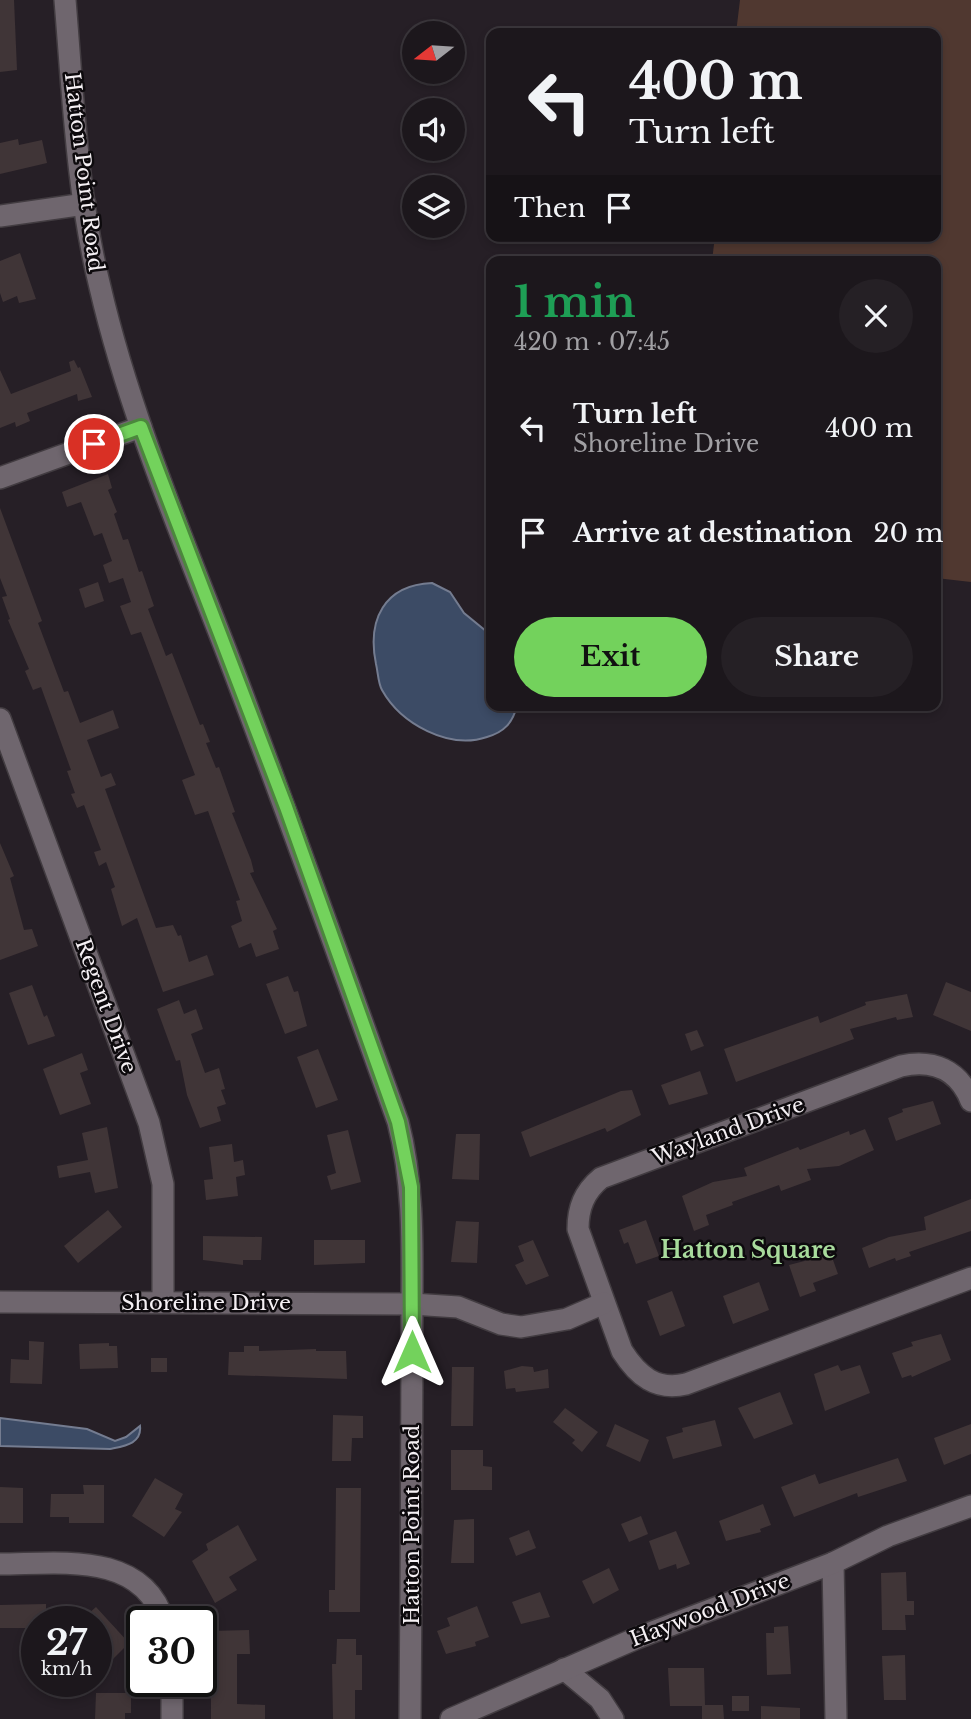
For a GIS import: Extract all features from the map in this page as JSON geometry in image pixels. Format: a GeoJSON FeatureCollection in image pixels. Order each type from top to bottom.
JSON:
{"type":"FeatureCollection","features":[{"type":"Feature","properties":{"kind":"street","name":"Hatton Point Road"},"geometry":{"type":"LineString","coordinates":[[65,0],[85,204],[99,286],[141,427],[286,807],[398,1122],[411,1187],[410,1719]]}},
{"type":"Feature","properties":{"kind":"street"},"geometry":{"type":"LineString","coordinates":[[0,216],[85,204]]}},
{"type":"Feature","properties":{"kind":"street"},"geometry":{"type":"LineString","coordinates":[[0,478],[141,427]]}},
{"type":"Feature","properties":{"kind":"street","name":"Regent Drive"},"geometry":{"type":"LineString","coordinates":[[0,719],[149,1123],[163,1184],[163,1302]]}},
{"type":"Feature","properties":{"kind":"street","name":"Wayland Drive"},"geometry":{"type":"LineString","coordinates":[[971,1101],[957,1077],[942,1067],[915,1063],[601,1178],[582,1201],[578,1228],[622,1350],[631,1365],[647,1380],[671,1387],[971,1278]]}},
{"type":"Feature","properties":{"kind":"street","name":"Shoreline Drive"},"geometry":{"type":"LineString","coordinates":[[0,1302],[412,1304]]}},
{"type":"Feature","properties":{"kind":"street"},"geometry":{"type":"LineString","coordinates":[[412,1304],[458,1307],[501,1324],[521,1326],[568,1319],[604,1303]]}},
{"type":"Feature","properties":{"kind":"street","name":"Haywood Drive"},"geometry":{"type":"LineString","coordinates":[[451,1719],[637,1638],[833,1563],[888,1536],[971,1506]]}},
{"type":"Feature","properties":{"kind":"street"},"geometry":{"type":"LineString","coordinates":[[0,1563],[91,1564],[109,1567],[143,1588],[154,1606]]}},
{"type":"Feature","properties":{"kind":"street"},"geometry":{"type":"LineString","coordinates":[[833,1563],[836,1719]]}},
{"type":"Feature","properties":{"kind":"street"},"geometry":{"type":"LineString","coordinates":[[564,1670],[600,1699],[613,1719]]}},
{"type":"Feature","properties":{"kind":"street"},"geometry":{"type":"LineString","coordinates":[[172,1697],[172,1719]]}},
{"type":"Feature","properties":{"kind":"shaded area"},"geometry":{"type":"Polygon","coordinates":[[[740,0],[971,0],[971,582],[941,579],[941,256],[713,256],[714,242],[941,242],[941,28],[737,28],[740,0]]]}},
{"type":"Feature","properties":{"kind":"water"},"geometry":{"type":"Polygon","coordinates":[[[432,583],[450,592],[464,613],[486,631],[486,711],[515,711],[510,722],[493,735],[457,740],[427,731],[401,714],[381,687],[374,648],[377,620],[391,598],[415,585],[432,583]]]}},
{"type":"Feature","properties":{"kind":"water"},"geometry":{"type":"Polygon","coordinates":[[[0,1418],[87,1429],[115,1441],[126,1437],[140,1426],[140,1432],[131,1443],[110,1449],[0,1446],[0,1418]]]}},
{"type":"Feature","properties":{"kind":"building"},"geometry":{"type":"Polygon","coordinates":[[[0,0],[14,0],[17,70],[0,72],[0,0]]]}},
{"type":"Feature","properties":{"kind":"building"},"geometry":{"type":"Polygon","coordinates":[[[18,139],[19,145],[42,140],[47,163],[0,174],[0,143],[18,139]]]}},
{"type":"Feature","properties":{"kind":"building"},"geometry":{"type":"Polygon","coordinates":[[[20,253],[36,299],[19,303],[17,296],[3,302],[0,293],[0,261],[20,253]]]}},
{"type":"Feature","properties":{"kind":"building"},"geometry":{"type":"Polygon","coordinates":[[[74,360],[78,368],[80,367],[92,397],[78,401],[77,394],[27,413],[30,421],[16,427],[15,422],[0,428],[0,370],[11,394],[71,371],[69,362],[74,360]]]}},
{"type":"Feature","properties":{"kind":"building"},"geometry":{"type":"Polygon","coordinates":[[[108,474],[112,488],[108,490],[117,512],[114,514],[123,540],[128,539],[154,606],[148,609],[166,656],[172,653],[200,725],[203,724],[210,742],[206,743],[216,768],[219,767],[235,812],[232,813],[251,860],[254,872],[250,873],[277,929],[273,931],[279,949],[256,957],[251,943],[239,948],[231,926],[242,921],[236,901],[240,900],[208,811],[195,815],[182,780],[195,775],[141,632],[131,635],[120,606],[131,602],[123,578],[109,583],[103,565],[112,561],[102,533],[94,536],[81,502],[67,507],[62,492],[108,474]]]}},
{"type":"Feature","properties":{"kind":"building"},"geometry":{"type":"Polygon","coordinates":[[[0,508],[42,621],[38,623],[64,692],[68,691],[80,723],[113,710],[119,728],[87,740],[101,777],[111,773],[116,785],[105,789],[156,928],[173,925],[178,936],[181,935],[189,962],[207,955],[214,975],[163,992],[137,918],[122,926],[111,889],[115,887],[106,862],[99,866],[94,852],[101,850],[84,805],[77,808],[71,794],[75,793],[67,771],[71,770],[41,687],[33,690],[25,671],[29,669],[8,620],[10,619],[2,597],[7,596],[0,578],[0,508]]]}},
{"type":"Feature","properties":{"kind":"building"},"geometry":{"type":"Polygon","coordinates":[[[98,582],[104,601],[85,608],[79,589],[98,582]]]}},
{"type":"Feature","properties":{"kind":"building"},"geometry":{"type":"Polygon","coordinates":[[[0,843],[14,876],[10,878],[24,930],[32,929],[38,946],[0,960],[0,843]]]}},
{"type":"Feature","properties":{"kind":"building"},"geometry":{"type":"Polygon","coordinates":[[[288,976],[294,992],[298,991],[307,1026],[285,1034],[266,984],[288,976]]]}},
{"type":"Feature","properties":{"kind":"building"},"geometry":{"type":"Polygon","coordinates":[[[946,982],[971,992],[971,1031],[933,1015],[946,982]]]}},
{"type":"Feature","properties":{"kind":"building"},"geometry":{"type":"Polygon","coordinates":[[[32,985],[44,1017],[47,1015],[55,1036],[28,1045],[9,993],[32,985]]]}},
{"type":"Feature","properties":{"kind":"building"},"geometry":{"type":"Polygon","coordinates":[[[907,994],[913,1017],[897,1020],[896,1017],[850,1029],[854,1039],[736,1082],[724,1049],[818,1016],[820,1023],[866,1005],[865,1002],[907,994]]]}},
{"type":"Feature","properties":{"kind":"building"},"geometry":{"type":"Polygon","coordinates":[[[179,1000],[184,1014],[196,1009],[203,1029],[191,1034],[205,1073],[219,1068],[225,1089],[221,1090],[226,1104],[217,1107],[221,1121],[200,1128],[187,1095],[180,1060],[176,1061],[157,1009],[179,1000]]]}},
{"type":"Feature","properties":{"kind":"building"},"geometry":{"type":"Polygon","coordinates":[[[697,1030],[704,1046],[691,1051],[685,1034],[697,1030]]]}},
{"type":"Feature","properties":{"kind":"building"},"geometry":{"type":"Polygon","coordinates":[[[318,1049],[338,1100],[316,1108],[297,1057],[318,1049]]]}},
{"type":"Feature","properties":{"kind":"building"},"geometry":{"type":"Polygon","coordinates":[[[82,1053],[88,1070],[80,1073],[91,1104],[60,1115],[43,1069],[82,1053]]]}},
{"type":"Feature","properties":{"kind":"building"},"geometry":{"type":"Polygon","coordinates":[[[700,1071],[708,1094],[669,1105],[661,1085],[700,1071]]]}},
{"type":"Feature","properties":{"kind":"building"},"geometry":{"type":"Polygon","coordinates":[[[632,1090],[641,1115],[607,1132],[605,1128],[530,1157],[521,1132],[621,1091],[632,1090]]]}},
{"type":"Feature","properties":{"kind":"building"},"geometry":{"type":"Polygon","coordinates":[[[933,1101],[941,1124],[896,1141],[888,1118],[903,1112],[902,1109],[933,1101]]]}},
{"type":"Feature","properties":{"kind":"building"},"geometry":{"type":"Polygon","coordinates":[[[107,1127],[118,1188],[95,1193],[90,1172],[59,1178],[57,1166],[88,1160],[82,1133],[107,1127]]]}},
{"type":"Feature","properties":{"kind":"building"},"geometry":{"type":"Polygon","coordinates":[[[865,1129],[874,1150],[839,1166],[807,1169],[811,1180],[781,1191],[779,1185],[732,1202],[733,1205],[706,1215],[709,1225],[694,1231],[682,1196],[713,1182],[747,1176],[744,1168],[798,1147],[800,1150],[849,1131],[850,1135],[865,1129]]]}},
{"type":"Feature","properties":{"kind":"building"},"geometry":{"type":"Polygon","coordinates":[[[348,1130],[361,1182],[331,1190],[327,1176],[336,1173],[327,1135],[348,1130]]]}},
{"type":"Feature","properties":{"kind":"building"},"geometry":{"type":"Polygon","coordinates":[[[456,1134],[480,1134],[479,1180],[452,1179],[456,1134]]]}},
{"type":"Feature","properties":{"kind":"building"},"geometry":{"type":"Polygon","coordinates":[[[232,1144],[234,1162],[243,1160],[245,1175],[236,1177],[238,1196],[206,1200],[204,1180],[213,1179],[209,1147],[232,1144]]]}},
{"type":"Feature","properties":{"kind":"building"},"geometry":{"type":"Polygon","coordinates":[[[971,1199],[971,1231],[909,1252],[911,1256],[896,1261],[895,1258],[869,1268],[862,1248],[889,1237],[926,1230],[924,1217],[971,1199]]]}},
{"type":"Feature","properties":{"kind":"building"},"geometry":{"type":"Polygon","coordinates":[[[108,1210],[122,1227],[78,1263],[64,1246],[108,1210]]]}},
{"type":"Feature","properties":{"kind":"building"},"geometry":{"type":"Polygon","coordinates":[[[646,1220],[659,1256],[636,1264],[628,1242],[624,1244],[619,1230],[646,1220]]]}},
{"type":"Feature","properties":{"kind":"building"},"geometry":{"type":"Polygon","coordinates":[[[456,1221],[479,1222],[477,1263],[451,1262],[456,1221]]]}},
{"type":"Feature","properties":{"kind":"building"},"geometry":{"type":"Polygon","coordinates":[[[203,1236],[262,1237],[261,1260],[243,1260],[243,1265],[203,1260],[203,1236]]]}},
{"type":"Feature","properties":{"kind":"building"},"geometry":{"type":"Polygon","coordinates":[[[314,1240],[365,1240],[365,1263],[314,1265],[314,1240]]]}},
{"type":"Feature","properties":{"kind":"building"},"geometry":{"type":"Polygon","coordinates":[[[533,1240],[549,1276],[526,1285],[515,1265],[524,1261],[518,1246],[533,1240]]]}},
{"type":"Feature","properties":{"kind":"building"},"geometry":{"type":"Polygon","coordinates":[[[828,1246],[838,1274],[813,1283],[816,1291],[800,1297],[789,1265],[816,1258],[814,1251],[828,1246]]]}},
{"type":"Feature","properties":{"kind":"building"},"geometry":{"type":"Polygon","coordinates":[[[759,1282],[769,1310],[733,1324],[723,1296],[759,1282]]]}},
{"type":"Feature","properties":{"kind":"building"},"geometry":{"type":"Polygon","coordinates":[[[672,1291],[685,1326],[660,1336],[647,1301],[672,1291]]]}},
{"type":"Feature","properties":{"kind":"building"},"geometry":{"type":"Polygon","coordinates":[[[941,1334],[951,1360],[912,1377],[902,1378],[892,1353],[913,1346],[911,1342],[941,1334]]]}},
{"type":"Feature","properties":{"kind":"building"},"geometry":{"type":"Polygon","coordinates":[[[29,1341],[44,1342],[42,1384],[10,1383],[11,1359],[29,1360],[29,1341]]]}},
{"type":"Feature","properties":{"kind":"building"},"geometry":{"type":"Polygon","coordinates":[[[109,1343],[109,1346],[117,1346],[118,1368],[80,1369],[79,1344],[109,1343]]]}},
{"type":"Feature","properties":{"kind":"building"},"geometry":{"type":"Polygon","coordinates":[[[244,1346],[259,1346],[259,1351],[346,1351],[347,1379],[228,1375],[229,1352],[244,1352],[244,1346]]]}},
{"type":"Feature","properties":{"kind":"building"},"geometry":{"type":"Polygon","coordinates":[[[151,1358],[167,1358],[167,1372],[151,1372],[151,1358]]]}},
{"type":"Feature","properties":{"kind":"building"},"geometry":{"type":"Polygon","coordinates":[[[838,1365],[841,1371],[860,1365],[870,1393],[825,1411],[814,1374],[838,1365]]]}},
{"type":"Feature","properties":{"kind":"building"},"geometry":{"type":"Polygon","coordinates":[[[522,1366],[533,1367],[534,1372],[548,1369],[549,1388],[516,1392],[515,1388],[506,1389],[504,1371],[522,1366]]]}},
{"type":"Feature","properties":{"kind":"building"},"geometry":{"type":"Polygon","coordinates":[[[452,1367],[474,1367],[473,1426],[451,1426],[452,1367]]]}},
{"type":"Feature","properties":{"kind":"building"},"geometry":{"type":"Polygon","coordinates":[[[780,1392],[793,1424],[754,1439],[738,1408],[780,1392]]]}},
{"type":"Feature","properties":{"kind":"building"},"geometry":{"type":"Polygon","coordinates":[[[565,1408],[598,1432],[582,1452],[572,1443],[575,1440],[553,1422],[565,1408]]]}},
{"type":"Feature","properties":{"kind":"building"},"geometry":{"type":"Polygon","coordinates":[[[333,1415],[363,1416],[363,1438],[352,1438],[351,1461],[332,1461],[333,1415]]]}},
{"type":"Feature","properties":{"kind":"building"},"geometry":{"type":"Polygon","coordinates":[[[715,1420],[722,1446],[673,1459],[666,1437],[683,1432],[682,1428],[715,1420]]]}},
{"type":"Feature","properties":{"kind":"building"},"geometry":{"type":"Polygon","coordinates":[[[615,1424],[649,1440],[640,1462],[606,1446],[615,1424]]]}},
{"type":"Feature","properties":{"kind":"building"},"geometry":{"type":"Polygon","coordinates":[[[971,1424],[971,1454],[944,1465],[934,1438],[971,1424]]]}},
{"type":"Feature","properties":{"kind":"building"},"geometry":{"type":"Polygon","coordinates":[[[451,1450],[483,1450],[483,1466],[492,1467],[492,1490],[451,1490],[451,1450]]]}},
{"type":"Feature","properties":{"kind":"building"},"geometry":{"type":"Polygon","coordinates":[[[898,1458],[907,1481],[858,1497],[857,1493],[794,1517],[781,1487],[815,1474],[819,1484],[898,1458]]]}},
{"type":"Feature","properties":{"kind":"building"},"geometry":{"type":"Polygon","coordinates":[[[155,1478],[183,1494],[175,1509],[182,1512],[164,1537],[132,1516],[155,1478]]]}},
{"type":"Feature","properties":{"kind":"building"},"geometry":{"type":"Polygon","coordinates":[[[83,1485],[104,1485],[104,1523],[69,1523],[69,1517],[50,1517],[51,1494],[84,1494],[83,1485]]]}},
{"type":"Feature","properties":{"kind":"building"},"geometry":{"type":"Polygon","coordinates":[[[0,1487],[23,1488],[23,1523],[0,1523],[0,1487]]]}},
{"type":"Feature","properties":{"kind":"building"},"geometry":{"type":"Polygon","coordinates":[[[336,1488],[361,1488],[360,1612],[329,1612],[329,1590],[335,1590],[336,1488]]]}},
{"type":"Feature","properties":{"kind":"building"},"geometry":{"type":"Polygon","coordinates":[[[763,1504],[771,1525],[760,1529],[761,1532],[726,1541],[719,1521],[763,1504]]]}},
{"type":"Feature","properties":{"kind":"building"},"geometry":{"type":"Polygon","coordinates":[[[641,1516],[648,1534],[629,1542],[621,1524],[641,1516]]]}},
{"type":"Feature","properties":{"kind":"building"},"geometry":{"type":"Polygon","coordinates":[[[474,1519],[474,1563],[451,1563],[454,1520],[474,1519]]]}},
{"type":"Feature","properties":{"kind":"building"},"geometry":{"type":"Polygon","coordinates":[[[238,1525],[257,1560],[229,1577],[237,1590],[215,1603],[192,1561],[208,1550],[206,1544],[238,1525]]]}},
{"type":"Feature","properties":{"kind":"building"},"geometry":{"type":"Polygon","coordinates":[[[529,1530],[536,1548],[516,1556],[509,1538],[529,1530]]]}},
{"type":"Feature","properties":{"kind":"building"},"geometry":{"type":"Polygon","coordinates":[[[676,1531],[690,1564],[677,1569],[676,1564],[659,1570],[649,1541],[676,1531]]]}},
{"type":"Feature","properties":{"kind":"building"},"geometry":{"type":"Polygon","coordinates":[[[609,1568],[619,1590],[593,1604],[582,1581],[609,1568]]]}},
{"type":"Feature","properties":{"kind":"building"},"geometry":{"type":"Polygon","coordinates":[[[906,1572],[907,1601],[914,1601],[914,1615],[905,1615],[906,1630],[882,1630],[881,1573],[906,1572]]]}},
{"type":"Feature","properties":{"kind":"building"},"geometry":{"type":"Polygon","coordinates":[[[540,1592],[550,1617],[521,1624],[512,1602],[540,1592]]]}},
{"type":"Feature","properties":{"kind":"building"},"geometry":{"type":"Polygon","coordinates":[[[0,1605],[46,1606],[21,1606],[21,1628],[0,1628],[0,1605]]]}},
{"type":"Feature","properties":{"kind":"building"},"geometry":{"type":"Polygon","coordinates":[[[477,1606],[489,1637],[475,1642],[476,1646],[446,1654],[437,1631],[450,1626],[447,1618],[477,1606]]]}},
{"type":"Feature","properties":{"kind":"building"},"geometry":{"type":"Polygon","coordinates":[[[112,1624],[126,1640],[126,1646],[113,1659],[112,1624]]]}},
{"type":"Feature","properties":{"kind":"building"},"geometry":{"type":"Polygon","coordinates":[[[788,1626],[791,1674],[767,1675],[766,1633],[774,1633],[774,1627],[788,1626]]]}},
{"type":"Feature","properties":{"kind":"building"},"geometry":{"type":"Polygon","coordinates":[[[249,1630],[250,1654],[237,1654],[237,1704],[265,1705],[265,1719],[211,1719],[211,1697],[217,1697],[217,1631],[249,1630]]]}},
{"type":"Feature","properties":{"kind":"building"},"geometry":{"type":"Polygon","coordinates":[[[337,1639],[356,1639],[356,1655],[362,1655],[362,1690],[355,1690],[355,1719],[333,1719],[332,1664],[336,1664],[337,1639]]]}},
{"type":"Feature","properties":{"kind":"building"},"geometry":{"type":"Polygon","coordinates":[[[905,1655],[906,1700],[884,1700],[882,1656],[905,1655]]]}},
{"type":"Feature","properties":{"kind":"building"},"geometry":{"type":"Polygon","coordinates":[[[668,1668],[704,1668],[705,1705],[723,1705],[724,1719],[702,1719],[702,1706],[670,1706],[668,1668]]]}},
{"type":"Feature","properties":{"kind":"building"},"geometry":{"type":"Polygon","coordinates":[[[112,1693],[126,1693],[126,1697],[131,1697],[131,1713],[125,1713],[125,1719],[95,1719],[96,1697],[112,1697],[112,1693]]]}},
{"type":"Feature","properties":{"kind":"building"},"geometry":{"type":"Polygon","coordinates":[[[732,1696],[749,1696],[749,1711],[732,1711],[732,1696]]]}},
{"type":"Feature","properties":{"kind":"building"},"geometry":{"type":"Polygon","coordinates":[[[761,1706],[800,1708],[800,1719],[761,1719],[761,1706]]]}},
{"type":"Feature","properties":{"kind":"district","name":"Hatton Square"},"geometry":{"type":"Point","coordinates":[748,1250]}},
{"type":"Feature","properties":{"kind":"route"},"geometry":{"type":"LineString","coordinates":[[94,444],[141,427],[286,807],[398,1122],[411,1187],[412,1352]]}}]}
